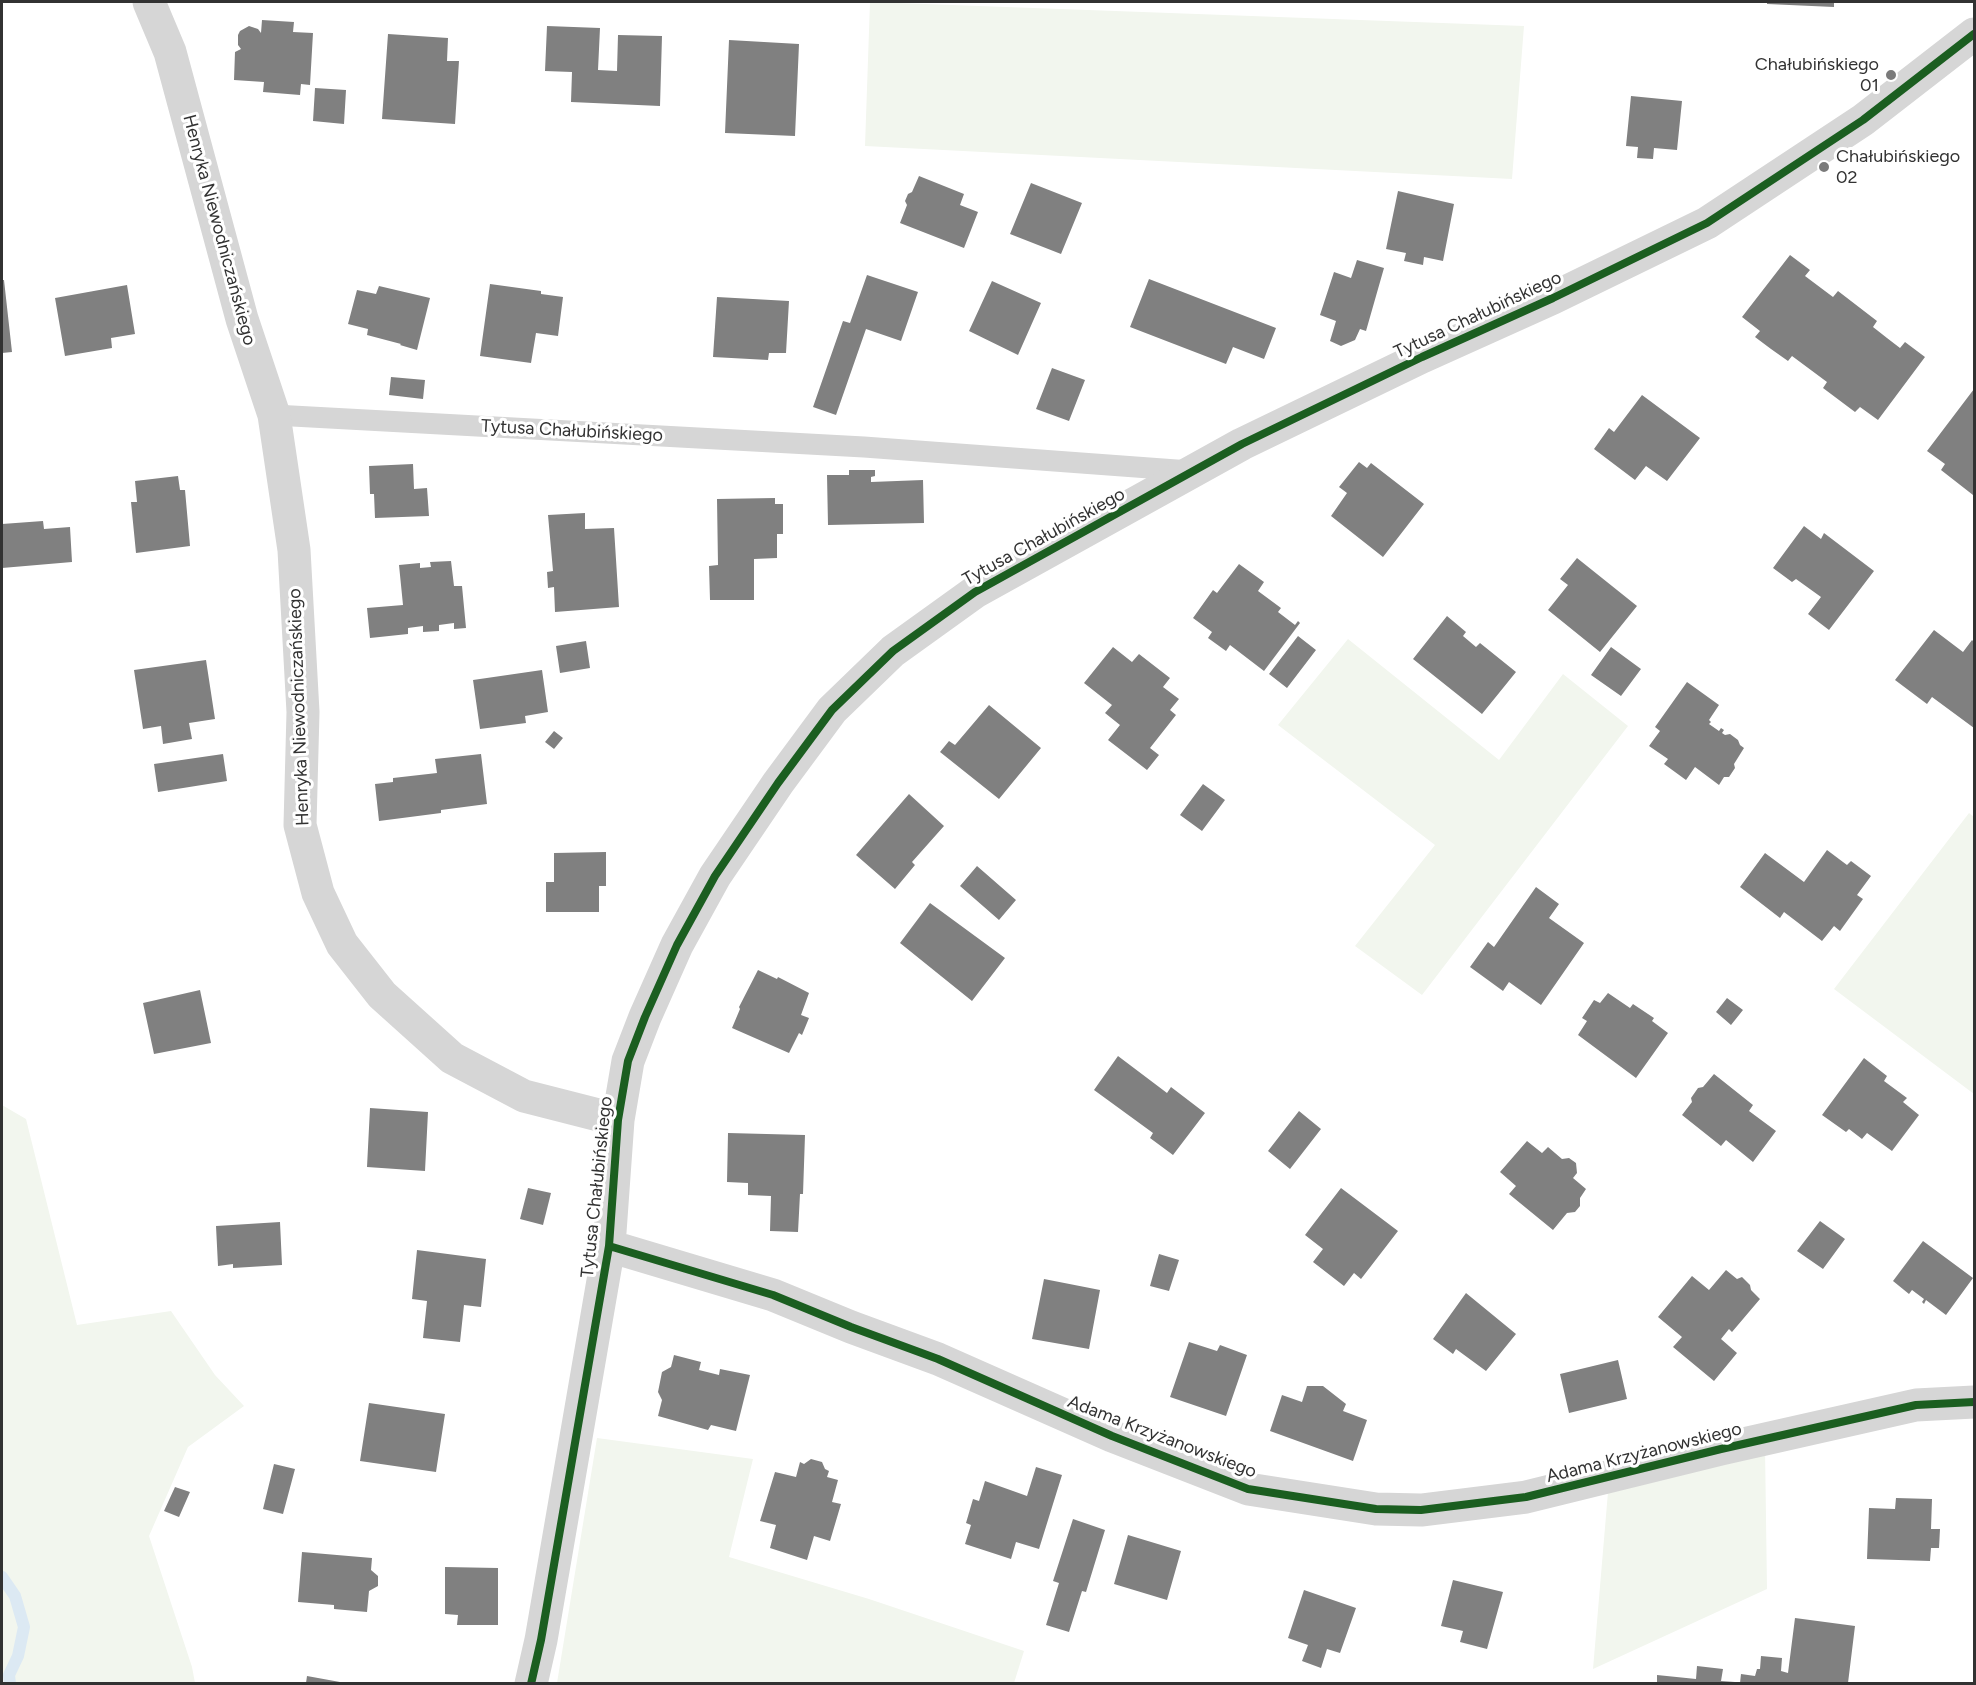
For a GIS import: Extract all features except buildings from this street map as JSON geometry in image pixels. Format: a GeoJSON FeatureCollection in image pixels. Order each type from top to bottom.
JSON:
{"type":"FeatureCollection","features":[{"type":"Feature","properties":{"kind":"street","name":"Henryka Niewodniczańskiego"},"geometry":{"type":"LineString","coordinates":[[149,2],[170,52],[242,320],[274,415],[294,550],[303,712],[300,825],[318,893],[342,944],[382,995],[452,1058],[524,1096],[618,1120]]}},
{"type":"Feature","properties":{"kind":"street","name":"Tytusa Chałubińskiego"},"geometry":{"type":"LineString","coordinates":[[531,1683],[541,1640],[609,1245],[618,1120],[628,1061],[677,945],[715,876],[778,783],[832,710],[892,651],[975,592],[1242,444],[1707,223],[1863,120],[1974,34]]}},
{"type":"Feature","properties":{"kind":"street","name":"Adama Krzyżanowskiego"},"geometry":{"type":"LineString","coordinates":[[609,1245],[773,1295],[938,1359],[1126,1442],[1248,1489],[1376,1509],[1421,1510],[1526,1497],[1721,1449],[1916,1405],[1974,1401]]}},
{"type":"Feature","properties":{"kind":"lane","name":"Tytusa Chałubińskiego"},"geometry":{"type":"LineString","coordinates":[[274,415],[864,447],[1193,471]]}},
{"type":"Feature","properties":{"kind":"shaded area"},"geometry":{"type":"Polygon","coordinates":[[[870,2],[1524,26],[1512,179],[865,146],[870,2]]]}},
{"type":"Feature","properties":{"kind":"shaded area"},"geometry":{"type":"Polygon","coordinates":[[[1348,639],[1499,760],[1563,674],[1628,726],[1422,995],[1355,946],[1435,845],[1278,725],[1348,639]]]}},
{"type":"Feature","properties":{"kind":"shaded area"},"geometry":{"type":"Polygon","coordinates":[[[1969,813],[1974,817],[1974,1094],[1834,989],[1969,813]]]}},
{"type":"Feature","properties":{"kind":"shaded area"},"geometry":{"type":"Polygon","coordinates":[[[2,1105],[26,1119],[77,1325],[171,1311],[215,1375],[244,1406],[188,1447],[149,1536],[192,1667],[195,1683],[2,1683],[2,1105]]]}},
{"type":"Feature","properties":{"kind":"shaded area"},"geometry":{"type":"Polygon","coordinates":[[[597,1438],[753,1459],[729,1557],[869,1599],[1024,1651],[1014,1683],[557,1683],[597,1438]]]}},
{"type":"Feature","properties":{"kind":"shaded area"},"geometry":{"type":"Polygon","coordinates":[[[1765,1447],[1767,1589],[1593,1669],[1608,1492],[1765,1447]]]}},
{"type":"Feature","properties":{"kind":"waterway"},"geometry":{"type":"LineString","coordinates":[[2,1577],[15,1596],[24,1627],[18,1656],[9,1675],[10,1684]]}},
{"type":"Feature","properties":{"kind":"cycle path"},"geometry":{"type":"LineString","coordinates":[[531,1684],[541,1640],[609,1246],[618,1120],[628,1061],[677,945],[715,876],[778,783],[832,710],[893,651],[975,592],[1242,444],[1707,223],[1863,120],[1974,34]]}},
{"type":"Feature","properties":{"kind":"cycle path"},"geometry":{"type":"LineString","coordinates":[[609,1246],[773,1295],[938,1359],[1112,1436],[1248,1489],[1376,1509],[1421,1510],[1526,1497],[1721,1449],[1916,1405],[1974,1402]]}},
{"type":"Feature","properties":{"kind":"place","name":"Chałubińskiego 01"},"geometry":{"type":"Point","coordinates":[1891,75]}},
{"type":"Feature","properties":{"kind":"place","name":"Chałubińskiego 02"},"geometry":{"type":"Point","coordinates":[1824,167]}}]}
